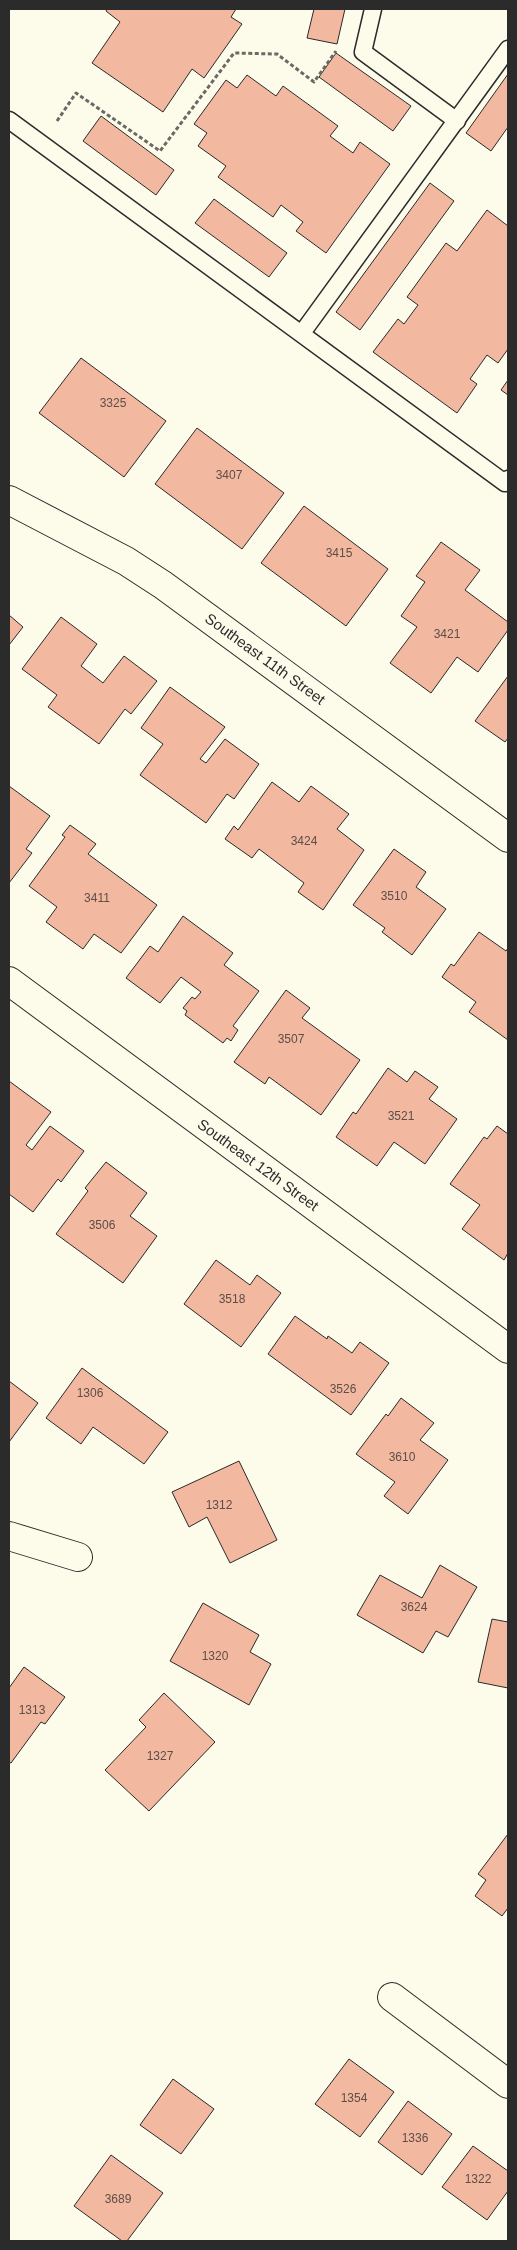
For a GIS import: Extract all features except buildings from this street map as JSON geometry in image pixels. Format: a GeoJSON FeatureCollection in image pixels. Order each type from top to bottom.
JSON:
{"type":"FeatureCollection","features":[{"type":"Feature","properties":{"kind":"street","name":"Southeast 11th Street"},"geometry":{"type":"LineString","coordinates":[[9,500],[126,561],[163,585],[508,838]]}},
{"type":"Feature","properties":{"kind":"street","name":"Southeast 12th Street"},"geometry":{"type":"LineString","coordinates":[[9,981],[508,1349]]}},
{"type":"Feature","properties":{"kind":"street"},"geometry":{"type":"LineString","coordinates":[[9,1536],[78,1557]]}},
{"type":"Feature","properties":{"kind":"street"},"geometry":{"type":"LineString","coordinates":[[392,1997],[508,2084]]}},
{"type":"Feature","properties":{"kind":"lane"},"geometry":{"type":"LineString","coordinates":[[372,9],[363,52],[457,122]]}},
{"type":"Feature","properties":{"kind":"lane"},"geometry":{"type":"LineString","coordinates":[[302,333],[457,122],[508,49]]}},
{"type":"Feature","properties":{"kind":"lane"},"geometry":{"type":"LineString","coordinates":[[9,120],[505,483],[508,479]]}},
{"type":"Feature","properties":{"kind":"path"},"geometry":{"type":"LineString","coordinates":[[41,143],[76,93],[160,151],[234,53],[277,54],[314,82],[339,46],[363,52]]}}]}
